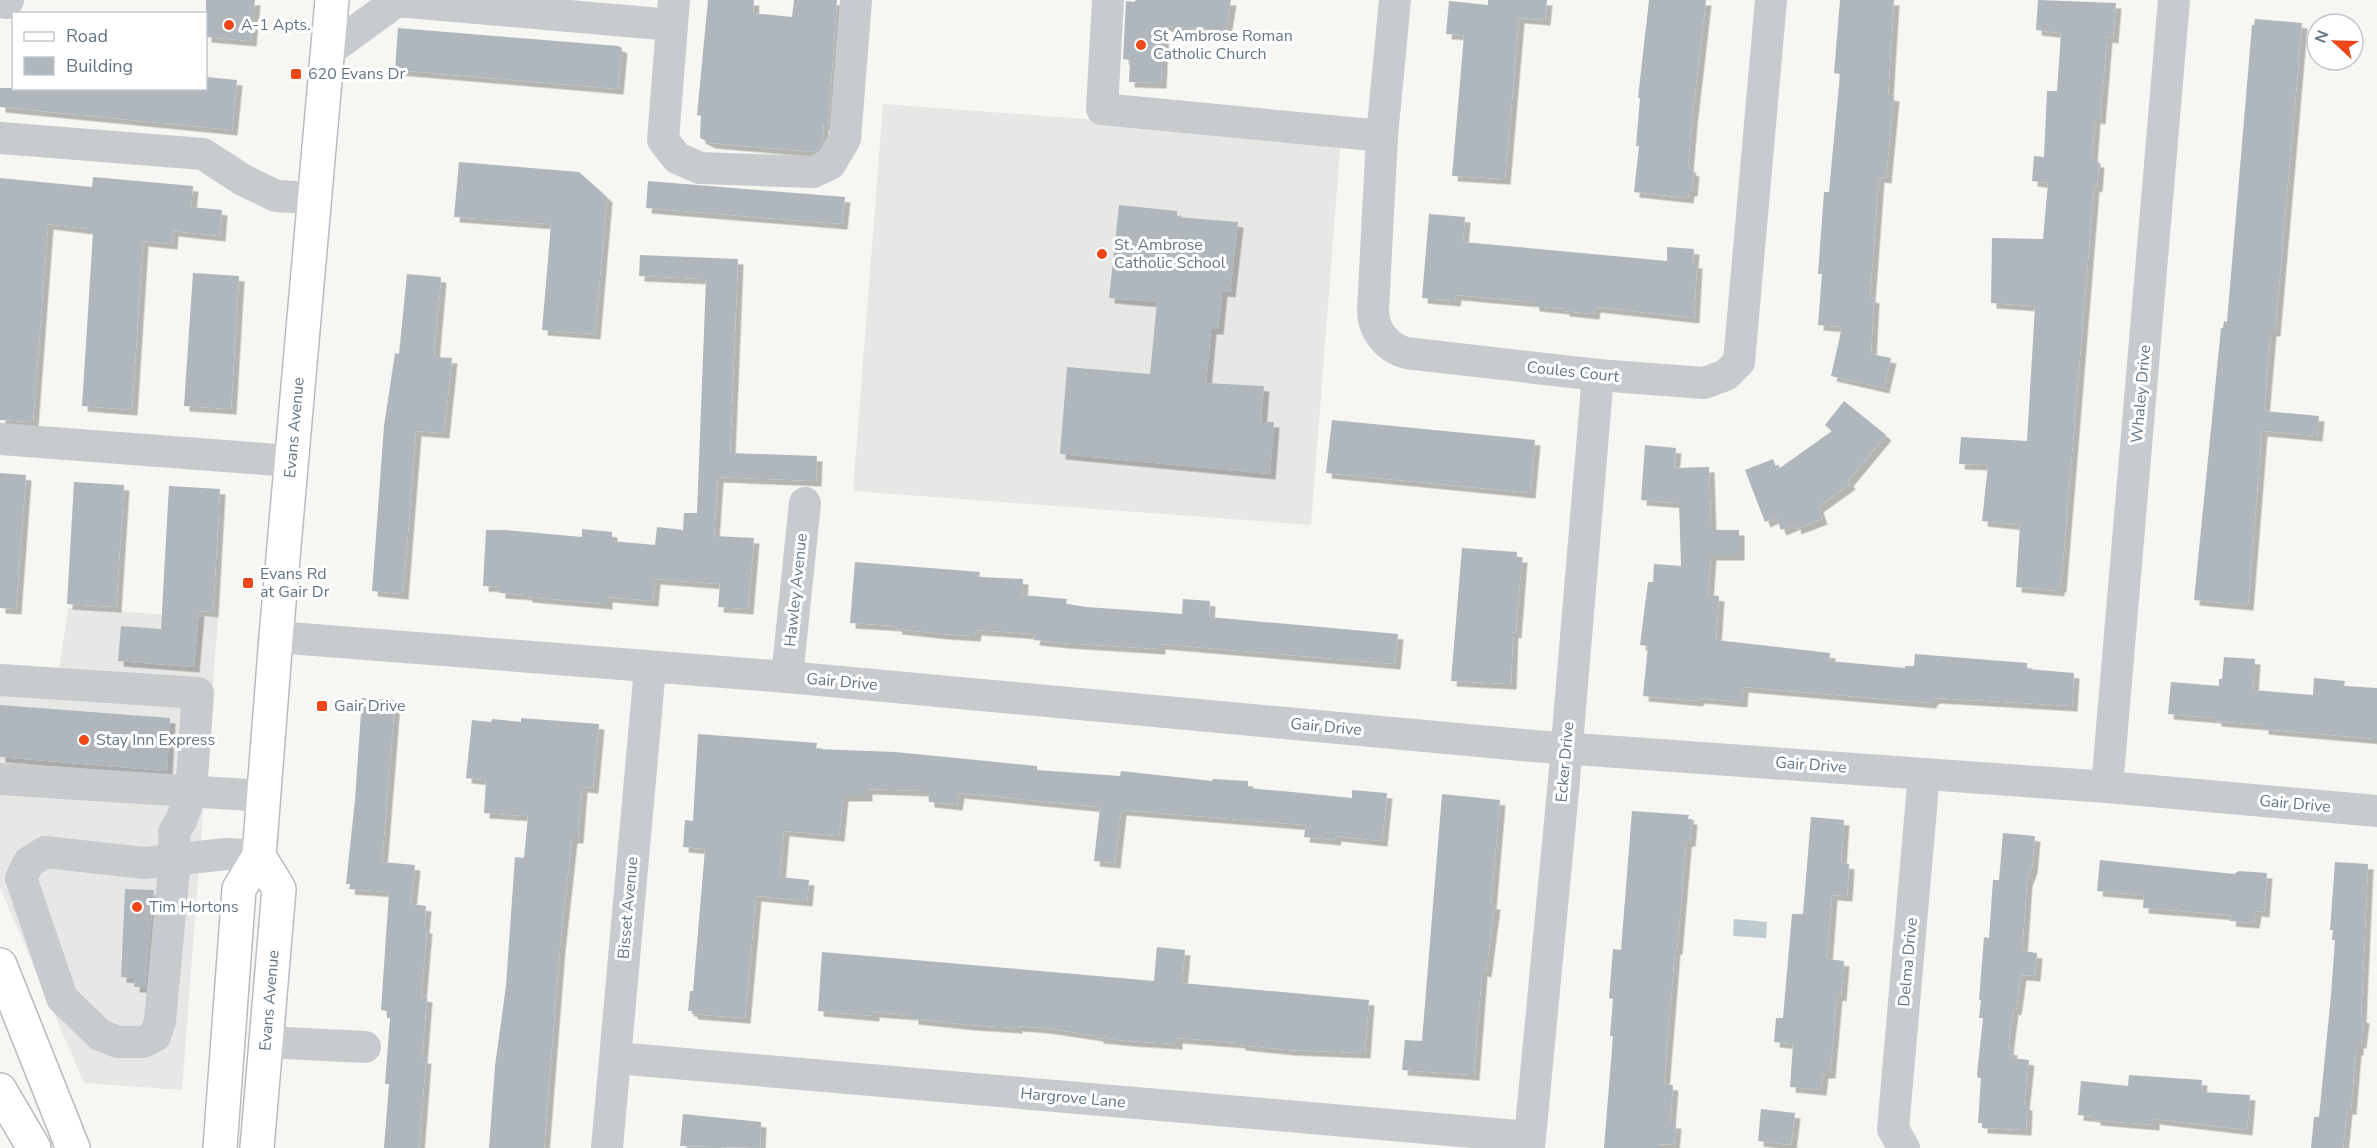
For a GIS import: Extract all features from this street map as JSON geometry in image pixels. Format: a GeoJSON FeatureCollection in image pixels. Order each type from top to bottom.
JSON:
{"type":"FeatureCollection","features":[{"type":"Feature","properties":{"kind":"main road","name":"Evans Avenue"},"geometry":{"type":"LineString","coordinates":[[220,1148],[239,889],[259,856],[332,0]]}},
{"type":"Feature","properties":{"kind":"main road","name":"Evans Avenue"},"geometry":{"type":"LineString","coordinates":[[257,1148],[279,889],[259,856]]}},
{"type":"Feature","properties":{"kind":"main road"},"geometry":{"type":"LineString","coordinates":[[0,965],[73,1148]]}},
{"type":"Feature","properties":{"kind":"main road"},"geometry":{"type":"LineString","coordinates":[[0,1090],[34,1148]]}},
{"type":"Feature","properties":{"kind":"street"},"geometry":{"type":"LineString","coordinates":[[0,3],[6,3],[8,0]]}},
{"type":"Feature","properties":{"kind":"street"},"geometry":{"type":"LineString","coordinates":[[328,51],[396,1],[673,12],[663,140],[677,158],[700,168],[813,172],[830,164],[845,139],[856,0]]}},
{"type":"Feature","properties":{"kind":"street"},"geometry":{"type":"LineString","coordinates":[[1108,0],[1102,109],[1382,136]]}},
{"type":"Feature","properties":{"kind":"street","name":"Coules Court"},"geometry":{"type":"LineString","coordinates":[[1395,0],[1382,136],[1373,310],[1375,324],[1383,337],[1396,349],[1406,353],[1598,375],[1704,383],[1726,375],[1739,362],[1771,0]]}},
{"type":"Feature","properties":{"kind":"street","name":"Whaley Drive"},"geometry":{"type":"LineString","coordinates":[[2107,787],[2174,0]]}},
{"type":"Feature","properties":{"kind":"street"},"geometry":{"type":"LineString","coordinates":[[0,138],[203,154],[243,180],[276,196],[314,198]]}},
{"type":"Feature","properties":{"kind":"street","name":"Ecker Drive"},"geometry":{"type":"LineString","coordinates":[[1529,1143],[1598,375]]}},
{"type":"Feature","properties":{"kind":"street"},"geometry":{"type":"LineString","coordinates":[[0,439],[291,461]]}},
{"type":"Feature","properties":{"kind":"street","name":"Hawley Avenue"},"geometry":{"type":"LineString","coordinates":[[787,677],[805,503]]}},
{"type":"Feature","properties":{"kind":"street","name":"Gair Drive"},"geometry":{"type":"LineString","coordinates":[[276,637],[787,677],[1566,748],[2107,787],[2377,811]]}},
{"type":"Feature","properties":{"kind":"street","name":"Bisset Avenue"},"geometry":{"type":"LineString","coordinates":[[607,1148],[650,668]]}},
{"type":"Feature","properties":{"kind":"street"},"geometry":{"type":"LineString","coordinates":[[0,680],[198,693],[191,793],[181,821],[174,832],[175,859],[160,1021],[156,1036],[144,1042],[118,1042],[100,1035],[62,998],[21,878],[29,862],[45,852],[144,862],[175,859],[226,854],[259,856]]}},
{"type":"Feature","properties":{"kind":"street","name":"Delma Drive"},"geometry":{"type":"LineString","coordinates":[[1904,1148],[1893,1129],[1924,774]]}},
{"type":"Feature","properties":{"kind":"street"},"geometry":{"type":"LineString","coordinates":[[0,779],[264,796]]}},
{"type":"Feature","properties":{"kind":"street"},"geometry":{"type":"LineString","coordinates":[[266,1042],[365,1047]]}},
{"type":"Feature","properties":{"kind":"street","name":"Hargrove Lane"},"geometry":{"type":"LineString","coordinates":[[616,1058],[1529,1143]]}},
{"type":"Feature","properties":{"kind":"shaded area","name":"St. Ambrose Catholic School"},"geometry":{"type":"Polygon","coordinates":[[[883,104],[1341,138],[1311,525],[853,491],[883,104]]]}},
{"type":"Feature","properties":{"kind":"shaded area"},"geometry":{"type":"Polygon","coordinates":[[[68,608],[218,618],[182,1090],[84,1083],[0,888],[0,664],[59,669],[68,608]]]}},
{"type":"Feature","properties":{"kind":"shaded area"},"geometry":{"type":"Polygon","coordinates":[[[1734,919],[1767,922],[1766,938],[1733,936],[1734,919]]]}},
{"type":"Feature","properties":{"kind":"building"},"geometry":{"type":"Polygon","coordinates":[[[206,0],[255,0],[251,41],[207,37],[206,0]]]}},
{"type":"Feature","properties":{"kind":"building"},"geometry":{"type":"Polygon","coordinates":[[[708,0],[754,0],[753,13],[792,17],[794,0],[837,0],[828,126],[823,125],[824,139],[817,150],[814,152],[710,143],[700,138],[701,116],[697,115],[708,0]]]}},
{"type":"Feature","properties":{"kind":"building","name":"St Ambrose Roman Catholic Church"},"geometry":{"type":"Polygon","coordinates":[[[1231,0],[1226,31],[1164,26],[1161,83],[1129,82],[1130,60],[1123,59],[1126,1],[1231,0]]]}},
{"type":"Feature","properties":{"kind":"building"},"geometry":{"type":"Polygon","coordinates":[[[1488,0],[1547,0],[1545,20],[1519,18],[1505,179],[1452,176],[1464,35],[1446,34],[1449,1],[1488,5],[1488,0]]]}},
{"type":"Feature","properties":{"kind":"building"},"geometry":{"type":"Polygon","coordinates":[[[1649,0],[1706,0],[1688,167],[1694,171],[1692,191],[1689,191],[1688,198],[1634,192],[1639,146],[1636,146],[1640,98],[1638,98],[1649,0]]]}},
{"type":"Feature","properties":{"kind":"building"},"geometry":{"type":"Polygon","coordinates":[[[1840,0],[1894,0],[1888,95],[1894,96],[1886,178],[1879,177],[1870,297],[1874,298],[1871,354],[1891,358],[1884,388],[1831,376],[1842,327],[1818,325],[1822,274],[1818,274],[1824,192],[1829,192],[1840,74],[1834,73],[1840,0]]]}},
{"type":"Feature","properties":{"kind":"building"},"geometry":{"type":"Polygon","coordinates":[[[2038,0],[2116,3],[2113,38],[2107,37],[2100,119],[2095,118],[2092,158],[2095,158],[2095,162],[2099,162],[2097,187],[2094,186],[2059,591],[2016,587],[2020,525],[1982,521],[1988,465],[1959,464],[1961,437],[2027,441],[2035,306],[1991,303],[1992,238],[2043,239],[2048,183],[2032,181],[2034,156],[2044,157],[2047,91],[2057,91],[2061,33],[2036,30],[2038,0]]]}},
{"type":"Feature","properties":{"kind":"building"},"geometry":{"type":"Polygon","coordinates":[[[2255,19],[2302,23],[2275,331],[2271,331],[2264,411],[2319,416],[2317,436],[2262,431],[2248,605],[2194,600],[2221,328],[2223,328],[2224,321],[2227,322],[2252,25],[2255,19]]]}},
{"type":"Feature","properties":{"kind":"building"},"geometry":{"type":"Polygon","coordinates":[[[398,28],[618,46],[622,48],[618,89],[395,70],[398,28]]]}},
{"type":"Feature","properties":{"kind":"building"},"geometry":{"type":"Polygon","coordinates":[[[207,77],[237,80],[232,130],[0,107],[0,88],[12,88],[12,90],[207,90],[207,77]]]}},
{"type":"Feature","properties":{"kind":"building"},"geometry":{"type":"Polygon","coordinates":[[[459,162],[579,172],[607,197],[595,334],[542,330],[551,224],[454,217],[459,162]]]}},
{"type":"Feature","properties":{"kind":"building"},"geometry":{"type":"Polygon","coordinates":[[[93,177],[193,186],[191,207],[222,210],[220,236],[173,231],[172,244],[143,241],[132,410],[82,406],[93,233],[88,233],[88,229],[48,224],[33,422],[0,420],[0,178],[92,187],[93,177]]]}},
{"type":"Feature","properties":{"kind":"building"},"geometry":{"type":"Polygon","coordinates":[[[648,181],[845,197],[842,224],[646,208],[648,181]]]}},
{"type":"Feature","properties":{"kind":"building"},"geometry":{"type":"Polygon","coordinates":[[[1119,205],[1177,211],[1177,217],[1238,222],[1230,292],[1222,291],[1218,329],[1211,329],[1206,383],[1264,386],[1261,422],[1274,422],[1270,474],[1060,454],[1067,367],[1150,374],[1157,302],[1109,298],[1119,205]]]}},
{"type":"Feature","properties":{"kind":"building"},"geometry":{"type":"Polygon","coordinates":[[[1429,214],[1465,217],[1463,242],[1667,261],[1667,247],[1694,249],[1693,263],[1697,263],[1694,318],[1595,307],[1594,314],[1534,306],[1534,302],[1456,295],[1455,301],[1422,298],[1429,214]]]}},
{"type":"Feature","properties":{"kind":"building"},"geometry":{"type":"Polygon","coordinates":[[[640,255],[738,259],[730,453],[817,456],[816,481],[718,477],[714,536],[754,538],[748,609],[718,607],[720,584],[655,579],[653,601],[607,597],[607,604],[527,597],[527,595],[500,593],[500,587],[483,586],[486,530],[582,537],[582,529],[612,532],[612,541],[655,545],[657,527],[683,530],[684,513],[697,513],[706,279],[639,276],[640,255]]]}},
{"type":"Feature","properties":{"kind":"building"},"geometry":{"type":"Polygon","coordinates":[[[193,273],[239,276],[231,409],[184,406],[193,273]]]}},
{"type":"Feature","properties":{"kind":"building"},"geometry":{"type":"Polygon","coordinates":[[[407,274],[441,277],[434,357],[452,358],[444,433],[416,431],[403,594],[372,591],[384,426],[395,353],[399,354],[407,274]]]}},
{"type":"Feature","properties":{"kind":"building"},"geometry":{"type":"Polygon","coordinates":[[[1844,401],[1886,435],[1848,481],[1850,484],[1818,507],[1822,519],[1796,529],[1795,524],[1781,530],[1776,517],[1765,522],[1745,470],[1773,459],[1777,470],[1832,431],[1825,425],[1844,401]]]}},
{"type":"Feature","properties":{"kind":"building"},"geometry":{"type":"Polygon","coordinates":[[[1332,420],[1535,440],[1530,493],[1326,473],[1332,420]]]}},
{"type":"Feature","properties":{"kind":"building"},"geometry":{"type":"Polygon","coordinates":[[[1645,445],[1676,448],[1674,468],[1709,467],[1711,530],[1739,530],[1739,555],[1711,555],[1708,595],[1719,596],[1716,640],[1830,653],[1829,661],[1905,668],[1905,666],[1914,666],[1915,654],[2027,663],[2027,669],[2074,673],[2072,706],[1935,698],[1931,703],[1743,687],[1742,702],[1643,696],[1648,646],[1640,645],[1648,582],[1653,582],[1654,564],[1681,566],[1679,503],[1641,500],[1645,445]]]}},
{"type":"Feature","properties":{"kind":"building"},"geometry":{"type":"Polygon","coordinates":[[[0,473],[26,475],[16,609],[0,608],[0,473]]]}},
{"type":"Feature","properties":{"kind":"building"},"geometry":{"type":"Polygon","coordinates":[[[74,482],[124,485],[116,607],[67,604],[74,482]]]}},
{"type":"Feature","properties":{"kind":"building"},"geometry":{"type":"Polygon","coordinates":[[[169,486],[220,489],[213,612],[199,611],[194,667],[118,661],[121,626],[161,629],[169,486]]]}},
{"type":"Feature","properties":{"kind":"building"},"geometry":{"type":"Polygon","coordinates":[[[1462,548],[1517,552],[1517,557],[1522,557],[1516,633],[1513,632],[1511,684],[1451,681],[1462,548]]]}},
{"type":"Feature","properties":{"kind":"building"},"geometry":{"type":"Polygon","coordinates":[[[855,562],[980,572],[979,577],[1023,579],[1022,595],[1067,599],[1066,604],[1087,607],[1182,614],[1183,599],[1210,601],[1209,617],[1398,634],[1395,664],[1160,644],[1160,649],[1064,643],[1034,640],[1035,634],[976,630],[975,636],[943,634],[896,629],[897,626],[850,623],[855,562]]]}},
{"type":"Feature","properties":{"kind":"building"},"geometry":{"type":"Polygon","coordinates":[[[2224,657],[2255,659],[2253,690],[2313,695],[2314,678],[2345,681],[2344,686],[2377,688],[2377,739],[2263,729],[2263,725],[2168,714],[2171,682],[2219,686],[2224,657]]]}},
{"type":"Feature","properties":{"kind":"building"},"geometry":{"type":"Polygon","coordinates":[[[362,698],[395,700],[382,862],[415,865],[411,904],[426,906],[424,928],[427,928],[421,996],[427,997],[422,1058],[426,1058],[419,1148],[384,1148],[389,1084],[385,1084],[390,1018],[387,1018],[387,1011],[381,1010],[389,892],[349,889],[350,884],[346,884],[362,698]]]}},
{"type":"Feature","properties":{"kind":"building","name":"Stay Inn Express"},"geometry":{"type":"Polygon","coordinates":[[[0,705],[170,718],[167,771],[0,757],[0,705]]]}},
{"type":"Feature","properties":{"kind":"building"},"geometry":{"type":"Polygon","coordinates":[[[521,718],[599,724],[593,788],[582,787],[578,838],[572,838],[560,946],[544,1148],[489,1148],[495,1066],[506,986],[515,857],[524,858],[528,816],[484,813],[486,780],[466,778],[472,720],[491,722],[492,719],[521,722],[521,718]]]}},
{"type":"Feature","properties":{"kind":"building"},"geometry":{"type":"Polygon","coordinates":[[[698,734],[817,743],[816,749],[895,752],[1037,766],[1037,770],[1120,776],[1121,771],[1212,781],[1213,779],[1248,781],[1248,788],[1352,798],[1352,790],[1387,793],[1382,841],[1336,836],[1335,840],[1304,837],[1306,825],[1121,810],[1115,863],[1094,861],[1100,807],[959,793],[957,805],[929,802],[928,791],[867,789],[867,796],[843,796],[839,836],[784,831],[780,877],[809,880],[807,901],[756,896],[745,1018],[692,1014],[692,1011],[688,1011],[690,991],[693,991],[705,849],[683,847],[685,820],[693,821],[698,734]]]}},
{"type":"Feature","properties":{"kind":"building"},"geometry":{"type":"Polygon","coordinates":[[[1442,794],[1500,800],[1491,904],[1495,904],[1486,972],[1482,971],[1474,1075],[1402,1070],[1405,1040],[1422,1041],[1442,794]]]}},
{"type":"Feature","properties":{"kind":"building"},"geometry":{"type":"Polygon","coordinates":[[[1632,811],[1689,815],[1688,819],[1692,819],[1690,841],[1687,841],[1686,845],[1677,949],[1675,949],[1664,1084],[1673,1085],[1670,1123],[1676,1123],[1674,1145],[1660,1144],[1660,1148],[1604,1148],[1613,1036],[1610,1036],[1613,999],[1609,998],[1613,949],[1621,950],[1632,811]]]}},
{"type":"Feature","properties":{"kind":"building"},"geometry":{"type":"Polygon","coordinates":[[[1811,817],[1844,820],[1841,863],[1849,864],[1847,896],[1832,895],[1827,959],[1844,961],[1841,996],[1837,995],[1830,1073],[1823,1073],[1821,1090],[1790,1087],[1793,1044],[1774,1042],[1776,1018],[1783,1018],[1792,914],[1803,914],[1811,817]]]}},
{"type":"Feature","properties":{"kind":"building"},"geometry":{"type":"Polygon","coordinates":[[[2003,833],[2035,836],[2032,868],[2027,881],[2022,951],[2037,953],[2035,976],[2021,975],[2016,1010],[2013,1009],[2008,1049],[2012,1050],[2011,1058],[2029,1060],[2024,1105],[2027,1105],[2026,1130],[1982,1128],[1982,1123],[1978,1123],[1981,1078],[1978,1078],[1977,1074],[1983,1018],[1979,1018],[1981,1000],[1979,1000],[1984,937],[1989,938],[1993,880],[1999,880],[2003,833]]]}},
{"type":"Feature","properties":{"kind":"building"},"geometry":{"type":"Polygon","coordinates":[[[2100,860],[2234,874],[2239,871],[2267,873],[2264,912],[2256,911],[2254,923],[2230,921],[2231,915],[2143,908],[2144,895],[2097,891],[2100,860]]]}},
{"type":"Feature","properties":{"kind":"building"},"geometry":{"type":"Polygon","coordinates":[[[2335,862],[2368,864],[2361,1017],[2364,1018],[2361,1043],[2358,1043],[2358,1050],[2356,1050],[2351,1109],[2347,1109],[2343,1148],[2311,1148],[2314,1117],[2319,1117],[2331,995],[2335,940],[2332,940],[2333,930],[2330,930],[2335,862]]]}},
{"type":"Feature","properties":{"kind":"building"},"geometry":{"type":"Polygon","coordinates":[[[125,889],[154,890],[145,987],[134,987],[135,978],[121,977],[125,889]]]}},
{"type":"Feature","properties":{"kind":"building"},"geometry":{"type":"Polygon","coordinates":[[[1157,947],[1185,950],[1182,983],[1369,1000],[1365,1053],[1289,1050],[1177,1038],[1177,1044],[1129,1041],[1044,1028],[970,1025],[913,1019],[913,1015],[874,1012],[874,1016],[818,1011],[822,952],[1154,981],[1157,947]]]}},
{"type":"Feature","properties":{"kind":"building"},"geometry":{"type":"Polygon","coordinates":[[[2129,1075],[2202,1080],[2201,1092],[2250,1095],[2247,1130],[2154,1119],[2154,1125],[2095,1120],[2095,1117],[2078,1115],[2081,1081],[2128,1086],[2129,1075]]]}},
{"type":"Feature","properties":{"kind":"building"},"geometry":{"type":"Polygon","coordinates":[[[1761,1109],[1795,1113],[1791,1145],[1758,1141],[1761,1109]]]}},
{"type":"Feature","properties":{"kind":"building"},"geometry":{"type":"Polygon","coordinates":[[[683,1114],[761,1122],[760,1148],[680,1146],[683,1114]]]}},
{"type":"Feature","properties":{"kind":"place","name":"A-1 Apts."},"geometry":{"type":"Point","coordinates":[229,25]}},
{"type":"Feature","properties":{"kind":"place","name":"St Ambrose Roman Catholic Church"},"geometry":{"type":"Point","coordinates":[1141,45]}},
{"type":"Feature","properties":{"kind":"place","name":"620 Evans Dr"},"geometry":{"type":"Point","coordinates":[296,74]}},
{"type":"Feature","properties":{"kind":"place","name":"St. Ambrose Catholic School"},"geometry":{"type":"Point","coordinates":[1102,254]}},
{"type":"Feature","properties":{"kind":"place","name":"Evans Rd at Gair Dr"},"geometry":{"type":"Point","coordinates":[248,583]}},
{"type":"Feature","properties":{"kind":"place","name":"Gair Drive"},"geometry":{"type":"Point","coordinates":[322,706]}},
{"type":"Feature","properties":{"kind":"place","name":"Stay Inn Express"},"geometry":{"type":"Point","coordinates":[84,740]}},
{"type":"Feature","properties":{"kind":"place","name":"Tim Hortons"},"geometry":{"type":"Point","coordinates":[137,907]}}]}
